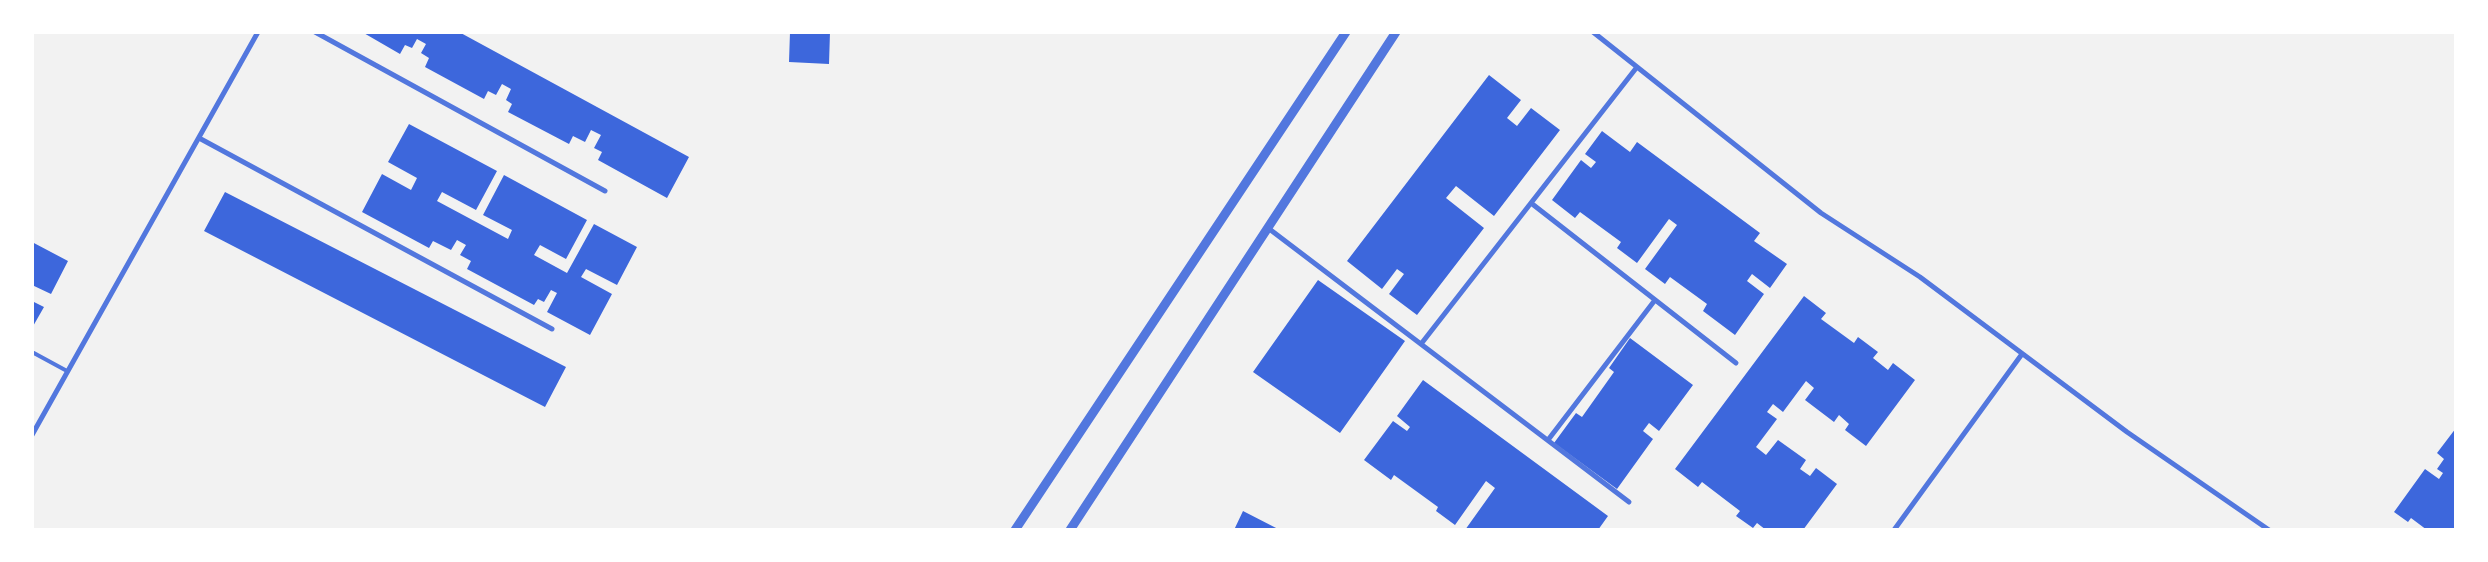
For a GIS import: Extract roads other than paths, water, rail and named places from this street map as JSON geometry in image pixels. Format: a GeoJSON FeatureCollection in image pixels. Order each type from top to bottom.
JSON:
{"type":"FeatureCollection","features":[{"type":"Feature","properties":{"kind":"street"},"geometry":{"type":"LineString","coordinates":[[32,435],[258,32]]}},
{"type":"Feature","properties":{"kind":"street"},"geometry":{"type":"LineString","coordinates":[[315,32],[605,191]]}},
{"type":"Feature","properties":{"kind":"street"},"geometry":{"type":"LineString","coordinates":[[1015,530],[1346,32]]}},
{"type":"Feature","properties":{"kind":"street"},"geometry":{"type":"LineString","coordinates":[[1070,530],[1396,32]]}},
{"type":"Feature","properties":{"kind":"street"},"geometry":{"type":"LineString","coordinates":[[1594,32],[1821,213],[1920,277],[2127,432],[2269,530]]}},
{"type":"Feature","properties":{"kind":"street"},"geometry":{"type":"LineString","coordinates":[[1421,344],[1637,67]]}},
{"type":"Feature","properties":{"kind":"street"},"geometry":{"type":"LineString","coordinates":[[199,138],[552,329]]}},
{"type":"Feature","properties":{"kind":"street"},"geometry":{"type":"LineString","coordinates":[[1531,203],[1736,363]]}},
{"type":"Feature","properties":{"kind":"street"},"geometry":{"type":"LineString","coordinates":[[1268,228],[1629,502]]}},
{"type":"Feature","properties":{"kind":"street"},"geometry":{"type":"LineString","coordinates":[[1548,440],[1655,300]]}},
{"type":"Feature","properties":{"kind":"street"},"geometry":{"type":"LineString","coordinates":[[1894,530],[2022,354]]}},
{"type":"Feature","properties":{"kind":"lane"},"geometry":{"type":"LineString","coordinates":[[32,352],[67,371]]}}]}
